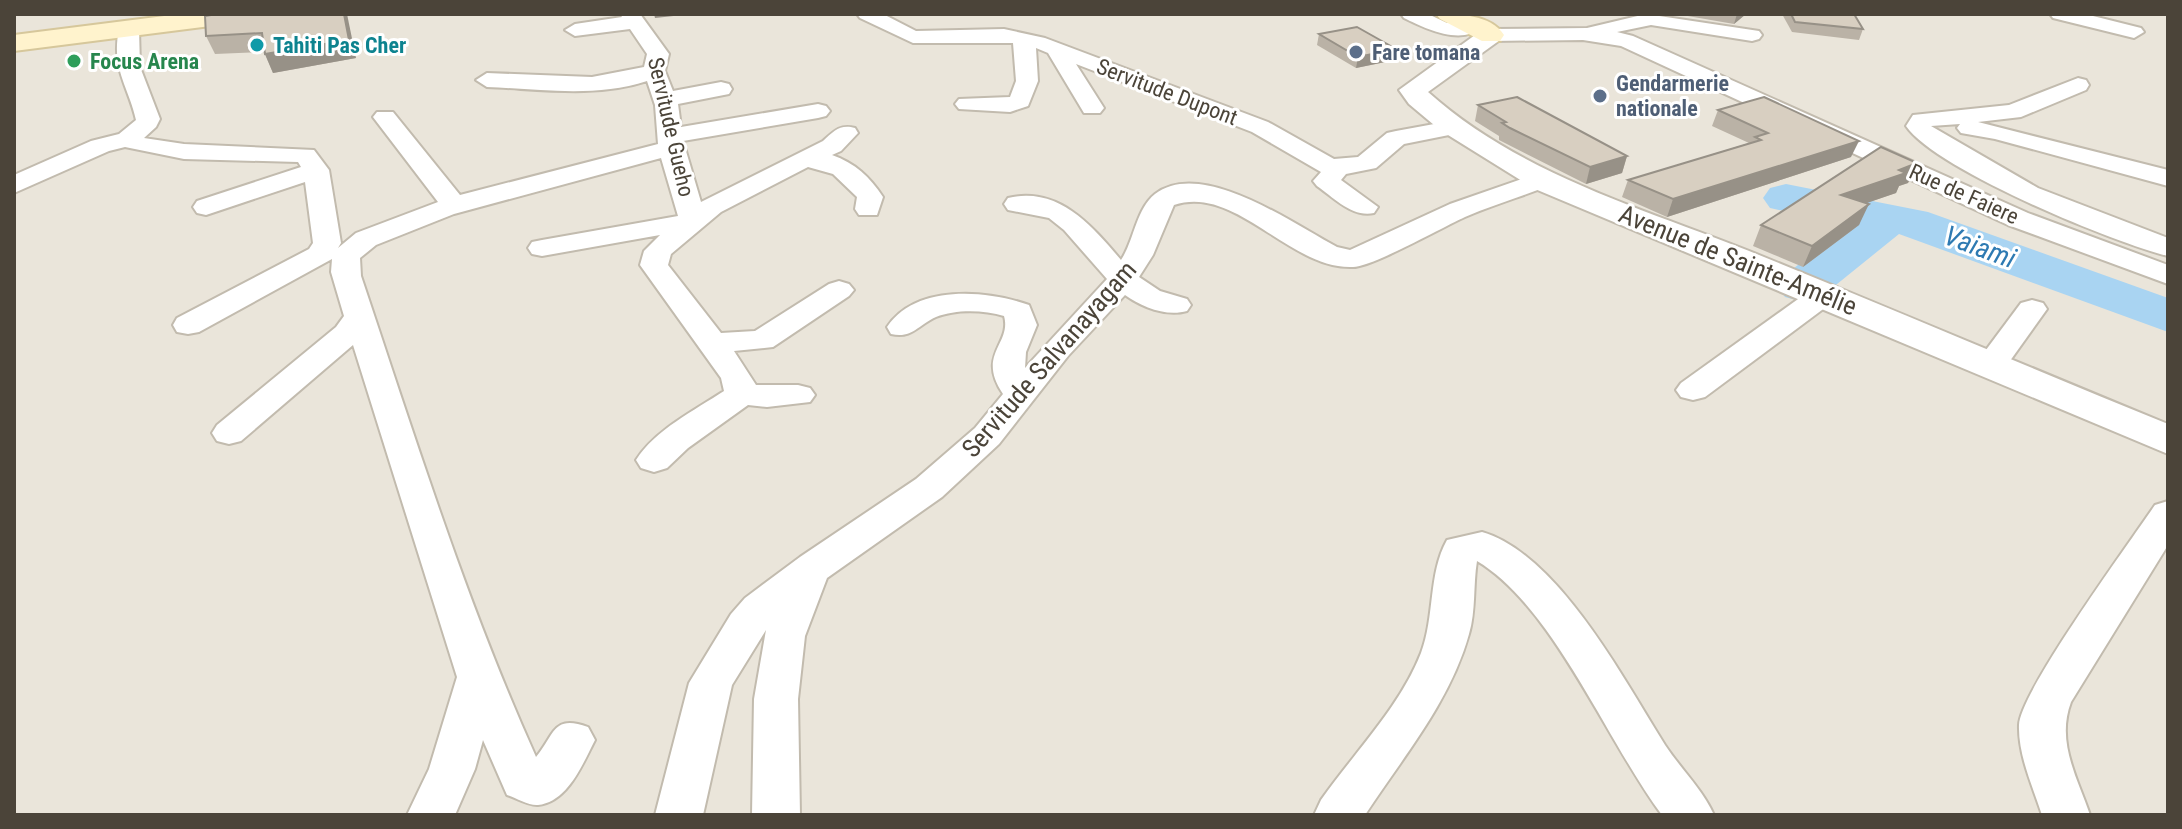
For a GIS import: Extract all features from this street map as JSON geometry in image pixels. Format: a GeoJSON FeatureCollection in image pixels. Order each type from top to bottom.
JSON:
{"type":"FeatureCollection","features":[{"type":"Feature","properties":{"kind":"main road"},"geometry":{"type":"LineString","coordinates":[[14,43],[242,14]]}},
{"type":"Feature","properties":{"kind":"street","name":"Servitude Dupont"},"geometry":{"type":"LineString","coordinates":[[867,14],[913,37],[1019,37],[1260,127],[1329,166],[1339,167]]}},
{"type":"Feature","properties":{"kind":"street","name":"Rue de Faiere"},"geometry":{"type":"LineString","coordinates":[[1411,14],[1444,29],[1470,25],[1587,24],[2018,219],[2168,275]]}},
{"type":"Feature","properties":{"kind":"street"},"geometry":{"type":"LineString","coordinates":[[2060,14],[2134,32]]}},
{"type":"Feature","properties":{"kind":"street"},"geometry":{"type":"LineString","coordinates":[[575,30],[631,18]]}},
{"type":"Feature","properties":{"kind":"street","name":"Servitude Gueho"},"geometry":{"type":"LineString","coordinates":[[631,18],[658,54],[654,71],[665,99],[670,142],[693,221],[658,251],[654,265],[737,377],[742,394]]}},
{"type":"Feature","properties":{"kind":"street"},"geometry":{"type":"LineString","coordinates":[[1587,24],[1651,19],[1752,35]]}},
{"type":"Feature","properties":{"kind":"street","name":"Avenue de Sainte-Amélie"},"geometry":{"type":"LineString","coordinates":[[1470,25],[1413,90],[1414,96],[1456,127],[1542,180],[2168,440]]}},
{"type":"Feature","properties":{"kind":"street"},"geometry":{"type":"LineString","coordinates":[[14,185],[100,146],[128,139],[148,122],[126,57],[129,29]]}},
{"type":"Feature","properties":{"kind":"street"},"geometry":{"type":"LineString","coordinates":[[967,104],[1010,105],[1020,101],[1027,81],[1025,43],[1019,37]]}},
{"type":"Feature","properties":{"kind":"street"},"geometry":{"type":"LineString","coordinates":[[1057,50],[1092,108]]}},
{"type":"Feature","properties":{"kind":"street"},"geometry":{"type":"LineString","coordinates":[[487,80],[583,86],[624,81],[654,71]]}},
{"type":"Feature","properties":{"kind":"street"},"geometry":{"type":"LineString","coordinates":[[2078,85],[2013,112],[1921,120],[1918,126],[1927,136],[2029,194],[2168,248]]}},
{"type":"Feature","properties":{"kind":"street"},"geometry":{"type":"LineString","coordinates":[[665,99],[721,89]]}},
{"type":"Feature","properties":{"kind":"street"},"geometry":{"type":"LineString","coordinates":[[572,740],[555,769],[536,785],[524,781],[479,676],[344,269],[347,255],[358,244],[377,234],[455,206],[670,142],[818,111]]}},
{"type":"Feature","properties":{"kind":"street"},"geometry":{"type":"LineString","coordinates":[[385,117],[455,206]]}},
{"type":"Feature","properties":{"kind":"street"},"geometry":{"type":"LineString","coordinates":[[1365,207],[1326,181],[1339,167],[1367,163],[1396,138],[1456,127]]}},
{"type":"Feature","properties":{"kind":"street"},"geometry":{"type":"LineString","coordinates":[[1927,136],[1939,128],[1964,127],[1997,132],[2168,178]]}},
{"type":"Feature","properties":{"kind":"street"},"geometry":{"type":"LineString","coordinates":[[542,248],[693,221],[712,206],[832,146],[846,133]]}},
{"type":"Feature","properties":{"kind":"street"},"geometry":{"type":"LineString","coordinates":[[128,139],[134,144],[174,152],[305,155],[317,158]]}},
{"type":"Feature","properties":{"kind":"street"},"geometry":{"type":"LineString","coordinates":[[206,207],[317,158]]}},
{"type":"Feature","properties":{"kind":"street"},"geometry":{"type":"LineString","coordinates":[[188,325],[320,255],[327,243],[317,158]]}},
{"type":"Feature","properties":{"kind":"street"},"geometry":{"type":"LineString","coordinates":[[804,159],[818,159],[838,165],[870,197],[868,209]]}},
{"type":"Feature","properties":{"kind":"street"},"geometry":{"type":"LineString","coordinates":[[693,221],[712,191],[754,170]]}},
{"type":"Feature","properties":{"kind":"street","name":"Servitude Salvanayagam"},"geometry":{"type":"LineString","coordinates":[[679,815],[711,683],[724,657],[759,609],[962,461],[1022,394],[1057,349],[1123,279],[1139,255],[1157,209],[1165,199],[1178,193],[1219,195],[1328,254],[1353,259],[1459,210],[1542,180]]}},
{"type":"Feature","properties":{"kind":"street"},"geometry":{"type":"LineString","coordinates":[[1017,204],[1029,203],[1057,211],[1078,224],[1123,279],[1146,297],[1176,305]]}},
{"type":"Feature","properties":{"kind":"street"},"geometry":{"type":"LineString","coordinates":[[713,343],[762,340],[839,290]]}},
{"type":"Feature","properties":{"kind":"street"},"geometry":{"type":"LineString","coordinates":[[1693,390],[1823,295]]}},
{"type":"Feature","properties":{"kind":"street"},"geometry":{"type":"LineString","coordinates":[[902,327],[911,315],[933,307],[982,303],[1005,305],[1018,311],[1022,325],[1008,355],[1007,367],[1013,386],[1022,394]]}},
{"type":"Feature","properties":{"kind":"street"},"geometry":{"type":"LineString","coordinates":[[1991,365],[2032,309]]}},
{"type":"Feature","properties":{"kind":"street"},"geometry":{"type":"LineString","coordinates":[[229,433],[347,334],[360,316]]}},
{"type":"Feature","properties":{"kind":"street"},"geometry":{"type":"LineString","coordinates":[[654,460],[676,440],[742,394],[767,397],[798,395]]}},
{"type":"Feature","properties":{"kind":"street"},"geometry":{"type":"LineString","coordinates":[[2066,815],[2045,753],[2041,723],[2051,697],[2168,514]]}},
{"type":"Feature","properties":{"kind":"street"},"geometry":{"type":"LineString","coordinates":[[1338,815],[1402,724],[1437,664],[1450,633],[1456,602],[1456,556],[1463,547],[1474,545],[1500,554],[1538,591],[1572,637],[1653,765],[1690,815]]}},
{"type":"Feature","properties":{"kind":"street"},"geometry":{"type":"LineString","coordinates":[[776,815],[776,699],[784,636],[810,571]]}},
{"type":"Feature","properties":{"kind":"street"},"geometry":{"type":"LineString","coordinates":[[431,815],[452,769],[479,676]]}},
{"type":"Feature","properties":{"kind":"shaded area"},"geometry":{"type":"Polygon","coordinates":[[[14,14],[2168,14],[2168,815],[14,815],[14,14]]]}},
{"type":"Feature","properties":{"kind":"building"},"geometry":{"type":"Polygon","coordinates":[[[344,14],[349,40],[265,54],[262,33],[206,36],[205,16],[344,14]]]}},
{"type":"Feature","properties":{"kind":"building"},"geometry":{"type":"Polygon","coordinates":[[[1791,14],[1854,14],[1863,29],[1795,22],[1791,14]]]}},
{"type":"Feature","properties":{"kind":"building"},"geometry":{"type":"Polygon","coordinates":[[[1357,27],[1396,49],[1358,57],[1319,34],[1357,27]]]}},
{"type":"Feature","properties":{"kind":"building"},"geometry":{"type":"Polygon","coordinates":[[[1517,97],[1627,156],[1590,167],[1510,128],[1502,123],[1506,122],[1478,105],[1517,97]]]}},
{"type":"Feature","properties":{"kind":"building"},"geometry":{"type":"Polygon","coordinates":[[[1764,97],[1859,141],[1673,199],[1628,180],[1761,140],[1755,137],[1768,133],[1718,110],[1764,97]]]}},
{"type":"Feature","properties":{"kind":"building"},"geometry":{"type":"Polygon","coordinates":[[[1881,147],[1917,163],[1899,170],[1906,173],[1841,195],[1869,204],[1812,246],[1761,225],[1881,147]]]}},
{"type":"Feature","properties":{"kind":"waterway","name":"Vaiami"},"geometry":{"type":"LineString","coordinates":[[1786,198],[1911,222],[2168,316]]}},
{"type":"Feature","properties":{"kind":"waterway"},"geometry":{"type":"LineString","coordinates":[[1803,286],[1889,218]]}},
{"type":"Feature","properties":{"kind":"place","name":"Tahiti Pas Cher"},"geometry":{"type":"Point","coordinates":[257,45]}},
{"type":"Feature","properties":{"kind":"place","name":"Fare tomana"},"geometry":{"type":"Point","coordinates":[1356,52]}},
{"type":"Feature","properties":{"kind":"place","name":"Focus Arena"},"geometry":{"type":"Point","coordinates":[74,61]}},
{"type":"Feature","properties":{"kind":"place","name":"Gendarmerie nationale"},"geometry":{"type":"Point","coordinates":[1600,96]}}]}
